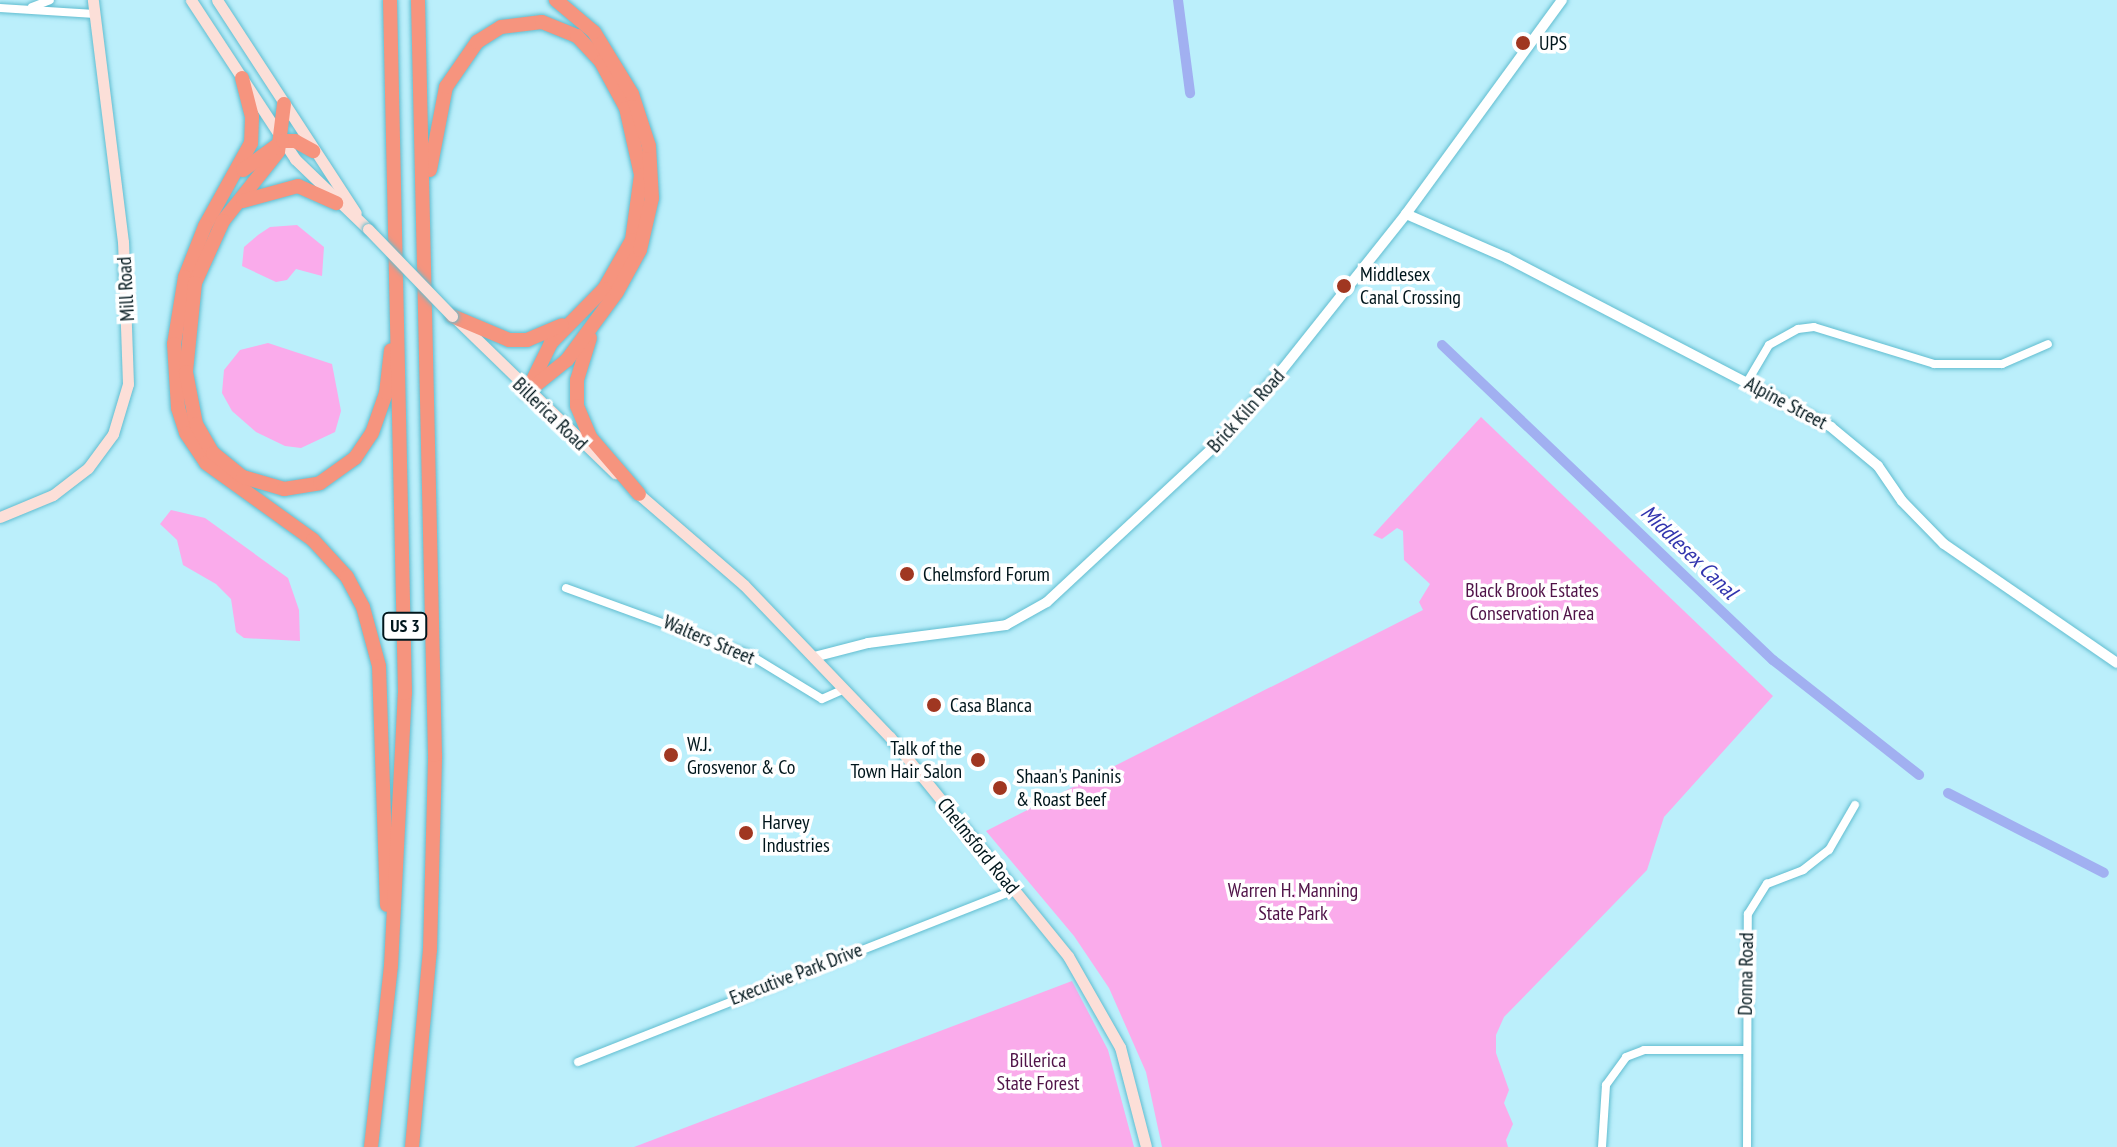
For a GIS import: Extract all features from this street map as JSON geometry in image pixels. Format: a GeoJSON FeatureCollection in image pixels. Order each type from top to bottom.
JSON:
{"type":"FeatureCollection","features":[{"type":"Feature","properties":{"kind":"highway","name":"US 3"},"geometry":{"type":"LineString","coordinates":[[371,1147],[391,966],[405,693],[390,0]]}},
{"type":"Feature","properties":{"kind":"highway","name":"US 3"},"geometry":{"type":"LineString","coordinates":[[412,1147],[430,950],[435,755],[418,0]]}},
{"type":"Feature","properties":{"kind":"highway"},"geometry":{"type":"LineString","coordinates":[[527,392],[567,360],[629,273],[645,236],[652,159],[638,108],[614,61],[594,32],[556,0]]}},
{"type":"Feature","properties":{"kind":"highway"},"geometry":{"type":"LineString","coordinates":[[423,222],[435,126],[460,62],[477,42],[501,27],[527,22],[555,25],[577,36],[601,62],[626,108],[639,154],[641,194],[623,260],[599,295],[570,321],[546,350],[527,392]]}},
{"type":"Feature","properties":{"kind":"highway"},"geometry":{"type":"LineString","coordinates":[[242,78],[252,130],[246,157],[205,226],[185,277],[174,344],[178,408],[186,433],[206,463],[313,540],[347,577],[369,620],[379,666],[391,966]]}},
{"type":"Feature","properties":{"kind":"highway"},"geometry":{"type":"LineString","coordinates":[[284,104],[283,141],[268,167],[233,208],[205,254],[195,283],[186,372],[201,435],[220,460],[243,477],[275,488],[304,488],[327,480],[355,458],[372,433],[386,393],[396,286]]}},
{"type":"Feature","properties":{"kind":"highway"},"geometry":{"type":"LineString","coordinates":[[230,185],[283,141]]}},
{"type":"Feature","properties":{"kind":"highway"},"geometry":{"type":"LineString","coordinates":[[283,141],[313,151]]}},
{"type":"Feature","properties":{"kind":"highway"},"geometry":{"type":"LineString","coordinates":[[233,208],[259,193],[298,186],[336,203]]}},
{"type":"Feature","properties":{"kind":"highway"},"geometry":{"type":"LineString","coordinates":[[452,316],[485,334],[515,341],[570,321]]}},
{"type":"Feature","properties":{"kind":"highway"},"geometry":{"type":"LineString","coordinates":[[598,320],[579,370],[577,406],[590,437],[639,494]]}},
{"type":"Feature","properties":{"kind":"main road","name":"Mill Road"},"geometry":{"type":"LineString","coordinates":[[0,517],[43,500],[79,476],[113,434],[126,394],[123,242],[93,0]]}},
{"type":"Feature","properties":{"kind":"main road","name":"Billerica Road"},"geometry":{"type":"LineString","coordinates":[[191,0],[283,141],[336,203],[368,229],[527,392],[744,585]]}},
{"type":"Feature","properties":{"kind":"main road","name":"Billerica Road"},"geometry":{"type":"LineString","coordinates":[[217,0],[313,151],[368,229]]}},
{"type":"Feature","properties":{"kind":"main road","name":"Chelmsford Road"},"geometry":{"type":"LineString","coordinates":[[744,585],[898,746],[1068,956],[1103,1010],[1131,1078],[1146,1147]]}},
{"type":"Feature","properties":{"kind":"street"},"geometry":{"type":"LineString","coordinates":[[26,9],[50,0]]}},
{"type":"Feature","properties":{"kind":"street","name":"Brick Kiln Road"},"geometry":{"type":"LineString","coordinates":[[814,657],[868,643],[1006,625],[1047,602],[1220,441],[1406,214],[1562,0]]}},
{"type":"Feature","properties":{"kind":"street"},"geometry":{"type":"LineString","coordinates":[[0,8],[95,14]]}},
{"type":"Feature","properties":{"kind":"street","name":"Alpine Street"},"geometry":{"type":"LineString","coordinates":[[1406,214],[1520,264],[1856,445],[1928,531],[2117,663]]}},
{"type":"Feature","properties":{"kind":"street"},"geometry":{"type":"LineString","coordinates":[[1746,384],[1769,345],[1798,329],[1814,327],[1934,364],[2002,364],[2048,344]]}},
{"type":"Feature","properties":{"kind":"street","name":"Walters Street"},"geometry":{"type":"LineString","coordinates":[[566,588],[750,655],[822,699],[844,689]]}},
{"type":"Feature","properties":{"kind":"street","name":"Donna Road"},"geometry":{"type":"LineString","coordinates":[[1747,1147],[1746,927],[1752,903],[1767,884],[1803,870],[1829,850],[1855,805]]}},
{"type":"Feature","properties":{"kind":"street","name":"Executive Park Drive"},"geometry":{"type":"LineString","coordinates":[[578,1062],[1015,890]]}},
{"type":"Feature","properties":{"kind":"street"},"geometry":{"type":"LineString","coordinates":[[1602,1147],[1606,1085],[1626,1057],[1644,1050],[1745,1050]]}},
{"type":"Feature","properties":{"kind":"green space"},"geometry":{"type":"Polygon","coordinates":[[[297,225],[324,247],[322,276],[296,269],[287,280],[276,282],[242,266],[244,247],[258,235],[270,227],[297,225]]]}},
{"type":"Feature","properties":{"kind":"green space"},"geometry":{"type":"Polygon","coordinates":[[[268,343],[332,364],[341,411],[335,432],[301,448],[285,446],[256,432],[232,411],[222,393],[224,370],[240,350],[268,343]]]}},
{"type":"Feature","properties":{"kind":"green space","name":"Warren H. Manning State Park"},"geometry":{"type":"Polygon","coordinates":[[[1481,417],[1773,696],[1664,817],[1647,870],[1504,1017],[1496,1035],[1496,1053],[1509,1090],[1504,1103],[1513,1124],[1506,1140],[1508,1147],[1162,1147],[1146,1072],[1109,988],[1074,936],[986,831],[1423,610],[1419,602],[1430,584],[1404,560],[1403,531],[1397,528],[1382,539],[1373,535],[1481,417]]]}},
{"type":"Feature","properties":{"kind":"green space"},"geometry":{"type":"Polygon","coordinates":[[[171,510],[205,518],[288,578],[299,610],[300,641],[244,638],[236,632],[231,599],[216,584],[183,565],[177,540],[160,524],[171,510]]]}},
{"type":"Feature","properties":{"kind":"green space","name":"Billerica State Forest"},"geometry":{"type":"Polygon","coordinates":[[[1072,981],[1108,1050],[1134,1147],[634,1147],[1072,981]]]}},
{"type":"Feature","properties":{"kind":"waterway","name":"Middlesex Canal"},"geometry":{"type":"LineString","coordinates":[[1178,0],[1190,93]]}},
{"type":"Feature","properties":{"kind":"waterway","name":"Middlesex Canal"},"geometry":{"type":"LineString","coordinates":[[1442,345],[1773,660],[1919,775]]}},
{"type":"Feature","properties":{"kind":"waterway","name":"Middlesex Canal"},"geometry":{"type":"LineString","coordinates":[[1948,793],[2104,873]]}},
{"type":"Feature","properties":{"kind":"place","name":"UPS"},"geometry":{"type":"Point","coordinates":[1523,43]}},
{"type":"Feature","properties":{"kind":"place","name":"Middlesex Canal Crossing"},"geometry":{"type":"Point","coordinates":[1344,286]}},
{"type":"Feature","properties":{"kind":"place","name":"Chelmsford Forum"},"geometry":{"type":"Point","coordinates":[907,574]}},
{"type":"Feature","properties":{"kind":"place","name":"Casa Blanca"},"geometry":{"type":"Point","coordinates":[934,705]}},
{"type":"Feature","properties":{"kind":"place","name":"W.J. Grosvenor & Co"},"geometry":{"type":"Point","coordinates":[671,755]}},
{"type":"Feature","properties":{"kind":"place","name":"Talk of the Town Hair Salon"},"geometry":{"type":"Point","coordinates":[978,760]}},
{"type":"Feature","properties":{"kind":"place","name":"Shaan's Paninis & Roast Beef"},"geometry":{"type":"Point","coordinates":[1000,788]}},
{"type":"Feature","properties":{"kind":"place","name":"Harvey Industries"},"geometry":{"type":"Point","coordinates":[746,833]}},
{"type":"Feature","properties":{"kind":"park label","name":"Black Brook Estates Conservation Area"},"geometry":{"type":"Point","coordinates":[1532,602]}}]}
